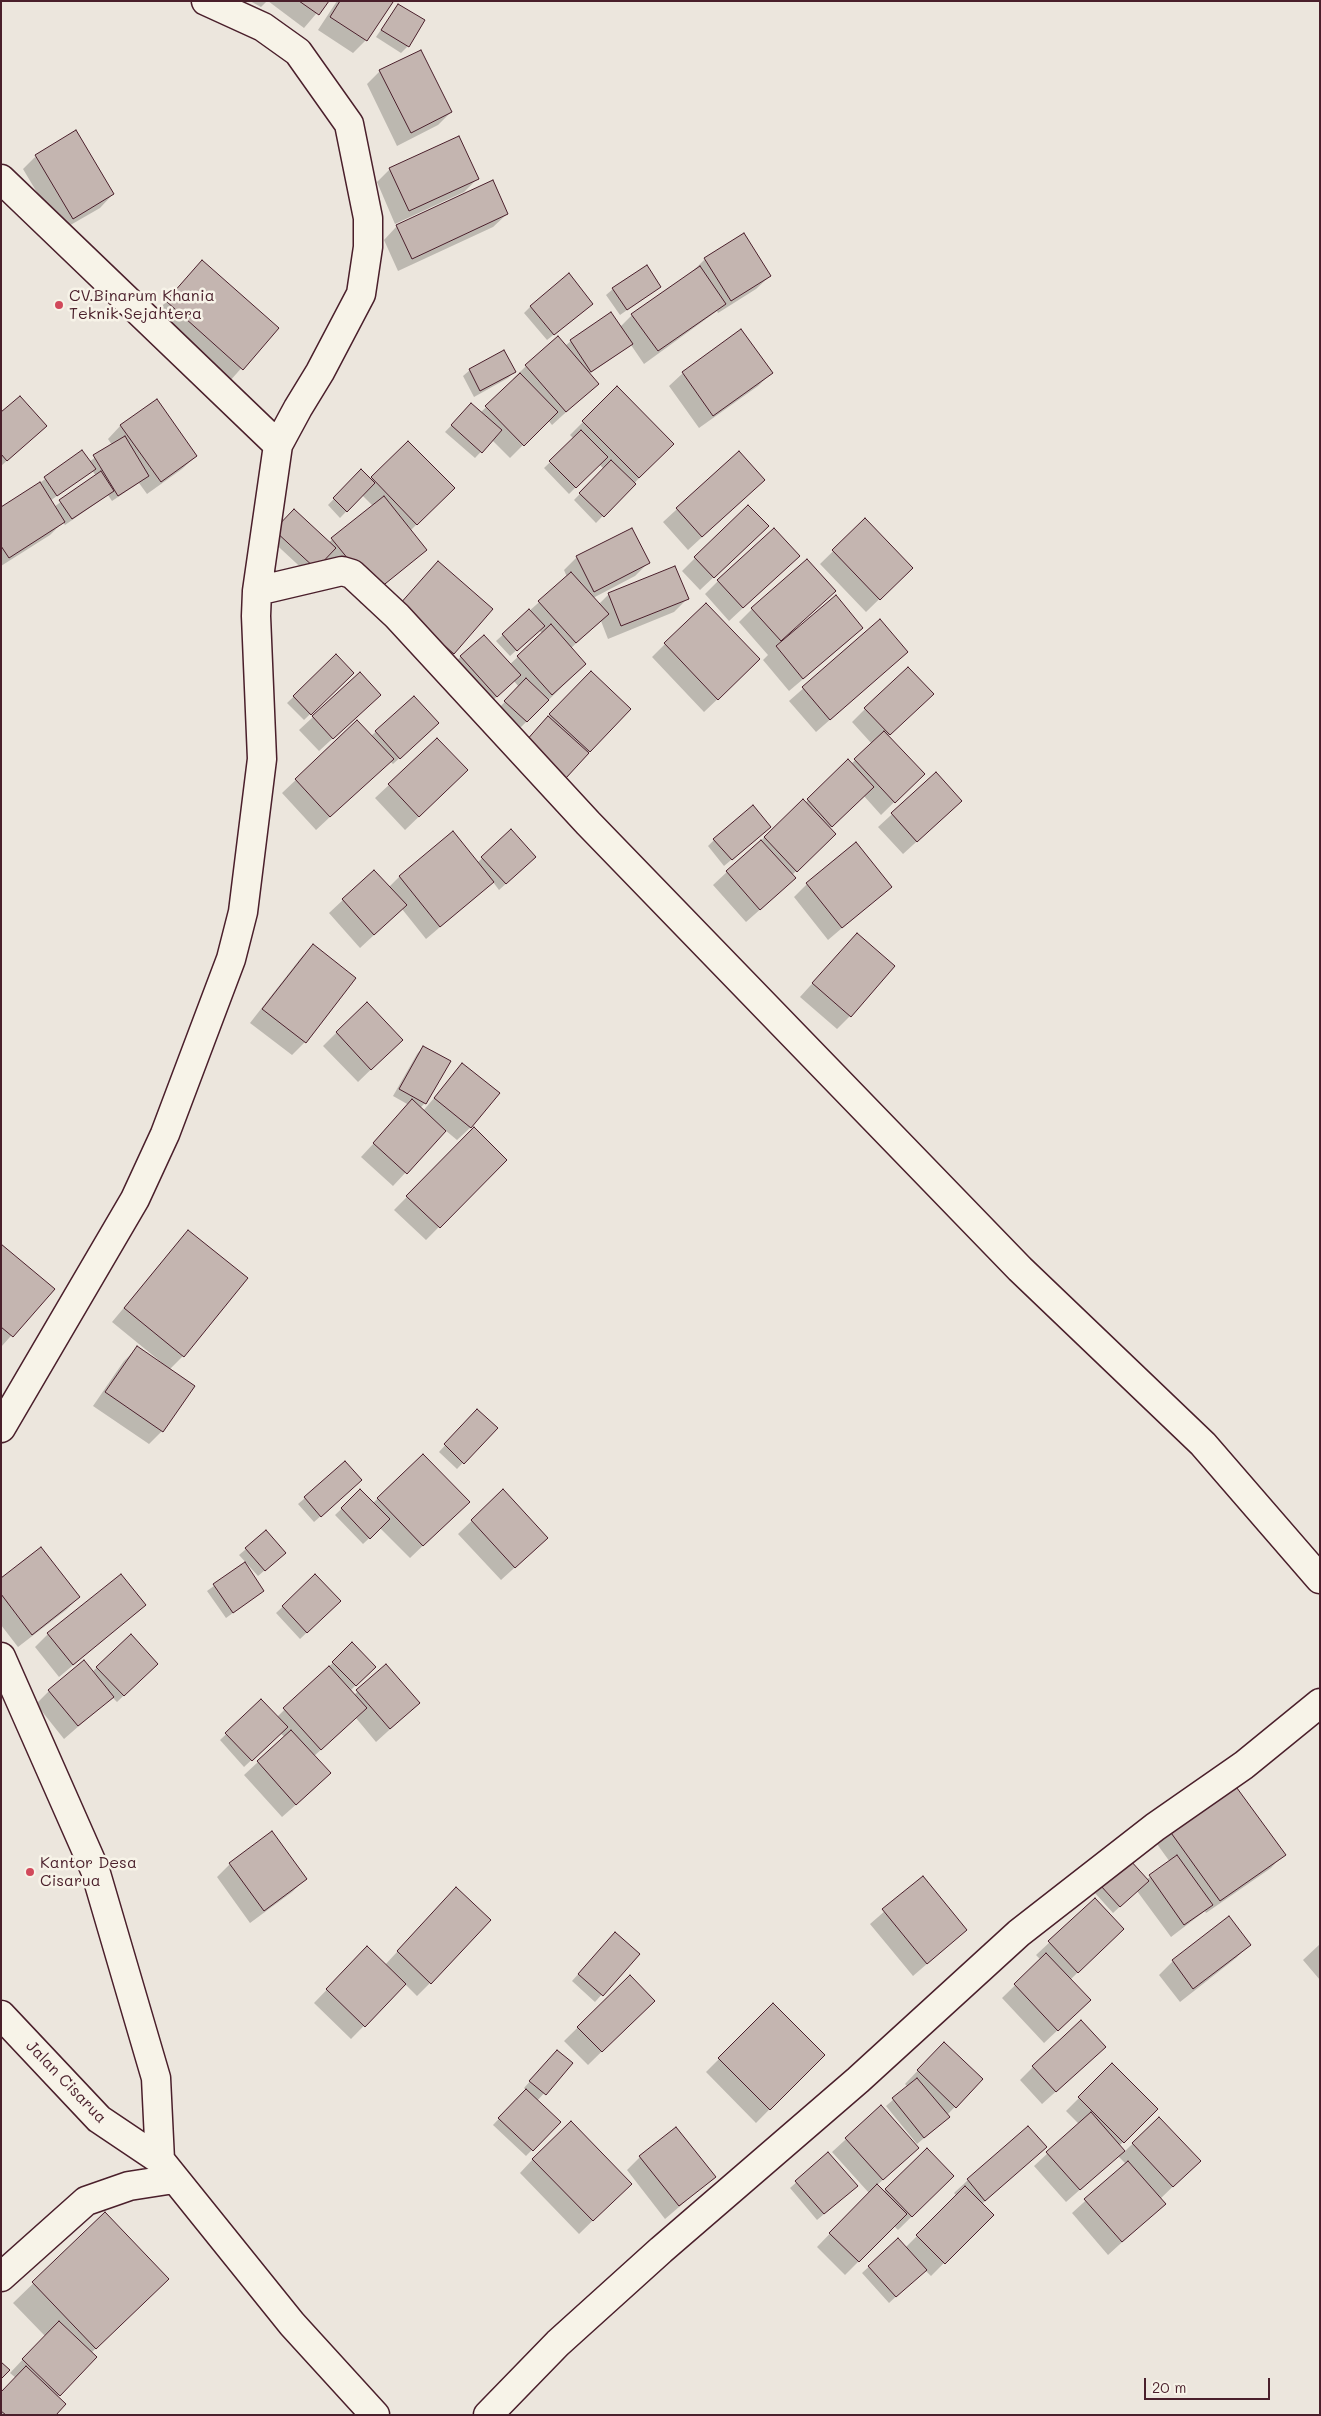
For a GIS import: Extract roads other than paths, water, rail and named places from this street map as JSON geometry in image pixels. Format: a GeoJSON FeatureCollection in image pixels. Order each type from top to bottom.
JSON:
{"type":"FeatureCollection","features":[{"type":"Feature","properties":{"kind":"street"},"geometry":{"type":"LineString","coordinates":[[1,1428],[135,1199],[165,1134],[231,959],[244,912],[262,759],[256,616],[257,591],[278,445],[320,372],[361,294],[368,246],[368,218],[349,124],[298,52],[263,27],[206,1]]}},
{"type":"Feature","properties":{"kind":"street"},"geometry":{"type":"LineString","coordinates":[[1,180],[278,445]]}},
{"type":"Feature","properties":{"kind":"street"},"geometry":{"type":"LineString","coordinates":[[257,591],[342,571],[352,574],[397,616],[588,823],[1020,1269],[1203,1444],[1320,1579]]}},
{"type":"Feature","properties":{"kind":"street"},"geometry":{"type":"LineString","coordinates":[[1,1658],[95,1870],[156,2078],[167,2170],[130,2186],[86,2201],[1,2277]]}},
{"type":"Feature","properties":{"kind":"street"},"geometry":{"type":"LineString","coordinates":[[488,2415],[558,2343],[726,2193],[858,2080],[1019,1933],[1155,1827],[1244,1765],[1320,1702]]}},
{"type":"Feature","properties":{"kind":"street","name":"Jalan Cisarua"},"geometry":{"type":"LineString","coordinates":[[1,2015],[99,2119],[167,2170],[292,2324],[375,2415]]}},
{"type":"Feature","properties":{"kind":"place","name":"CV.Binarum Khania Teknik Sejahtera"},"geometry":{"type":"Point","coordinates":[59,305]}},
{"type":"Feature","properties":{"kind":"place","name":"Kantor Desa Cisarua"},"geometry":{"type":"Point","coordinates":[30,1872]}}]}
